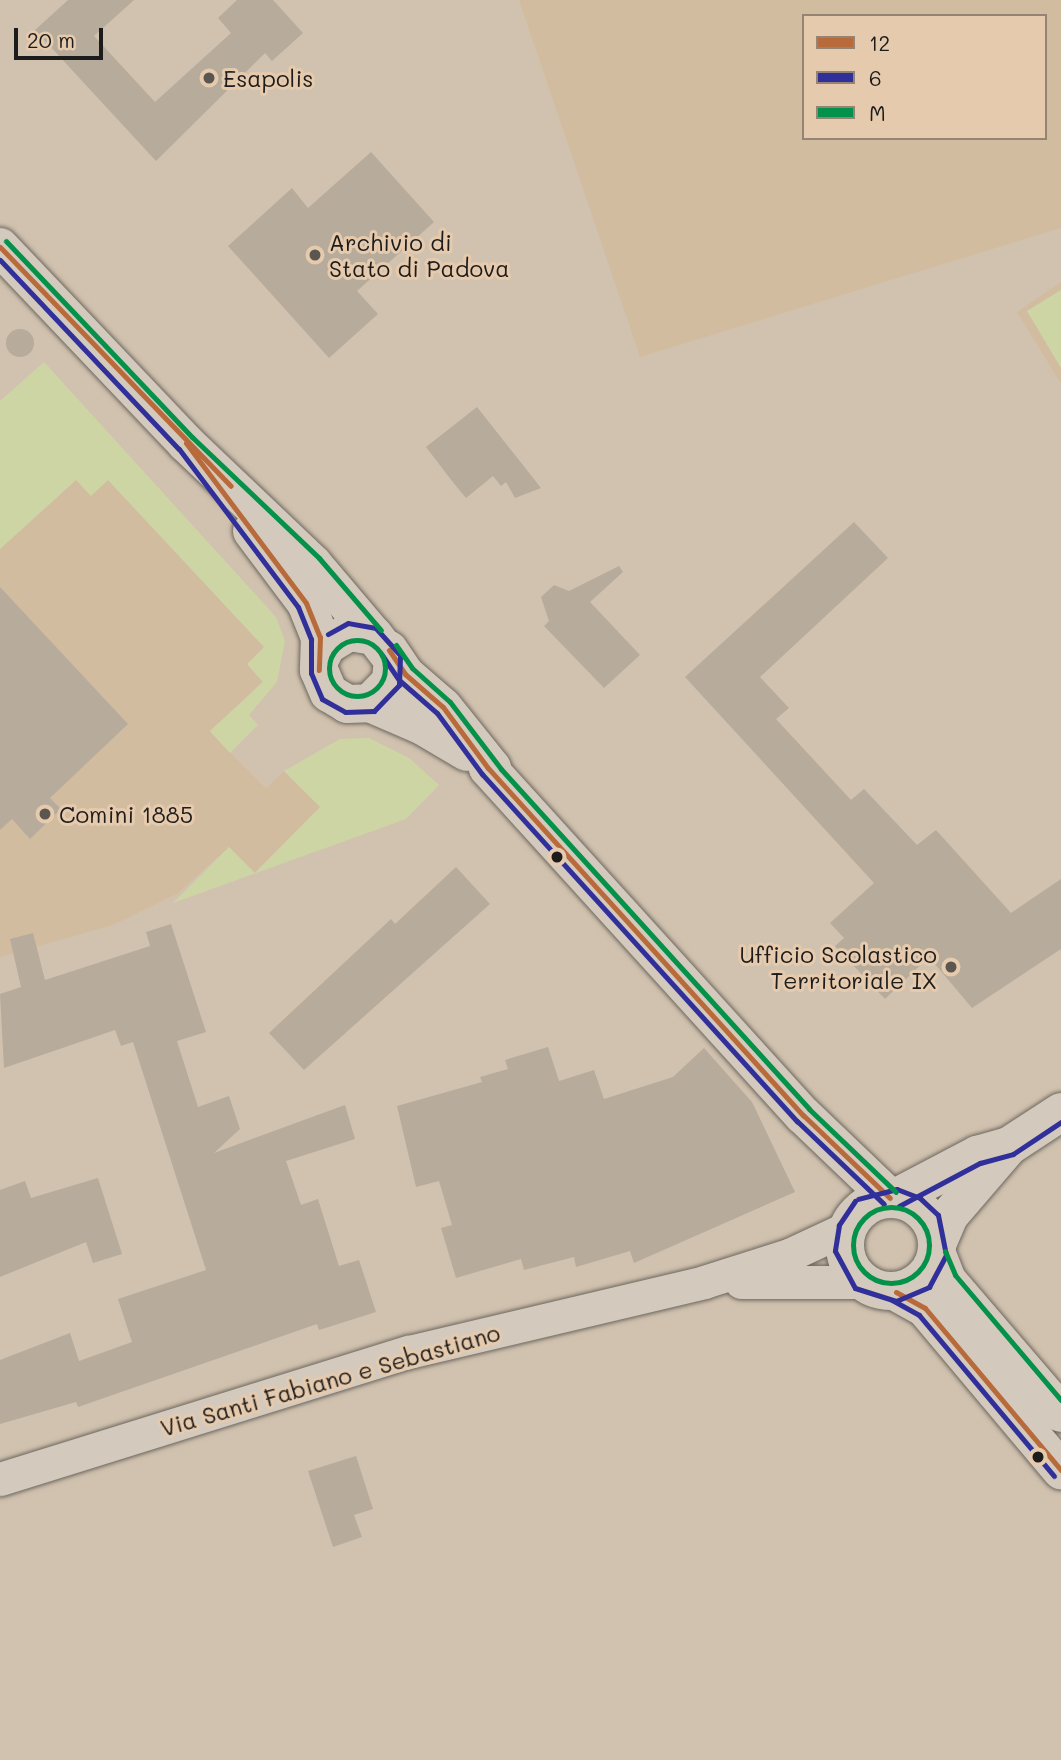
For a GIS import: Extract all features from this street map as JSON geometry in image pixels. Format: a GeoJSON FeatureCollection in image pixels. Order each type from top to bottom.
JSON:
{"type":"FeatureCollection","features":[{"type":"Feature","properties":{"kind":"main road"},"geometry":{"type":"LineString","coordinates":[[0,247],[186,443],[313,564],[492,768]]}},
{"type":"Feature","properties":{"kind":"main road"},"geometry":{"type":"LineString","coordinates":[[186,443],[306,603],[321,657],[322,682],[329,693],[348,704],[370,703],[423,726],[492,768]]}},
{"type":"Feature","properties":{"kind":"main road"},"geometry":{"type":"LineString","coordinates":[[321,657],[327,645],[349,632],[381,643]]}},
{"type":"Feature","properties":{"kind":"main road"},"geometry":{"type":"LineString","coordinates":[[370,703],[391,681],[381,643]]}},
{"type":"Feature","properties":{"kind":"main road"},"geometry":{"type":"LineString","coordinates":[[492,768],[488,768],[803,1115],[892,1198],[915,1205],[931,1221],[947,1280],[1061,1413]]}},
{"type":"Feature","properties":{"kind":"main road"},"geometry":{"type":"LineString","coordinates":[[879,1287],[923,1280],[949,1216],[1009,1146],[1061,1112]]}},
{"type":"Feature","properties":{"kind":"main road"},"geometry":{"type":"LineString","coordinates":[[803,1115],[829,1163],[849,1225],[844,1251],[879,1287],[925,1308],[1052,1460]]}},
{"type":"Feature","properties":{"kind":"main road"},"geometry":{"type":"LineString","coordinates":[[849,1225],[870,1203],[892,1198],[977,1155],[1009,1146]]}},
{"type":"Feature","properties":{"kind":"street","name":"Via Santi Fabiano e Sebastiano"},"geometry":{"type":"LineString","coordinates":[[0,1479],[409,1352],[704,1282],[789,1255],[849,1225]]}},
{"type":"Feature","properties":{"kind":"street","name":"Via Santi Fabiano e Sebastiano"},"geometry":{"type":"LineString","coordinates":[[704,1282],[879,1287]]}},
{"type":"Feature","properties":{"kind":"shaded area"},"geometry":{"type":"Polygon","coordinates":[[[519,0],[1061,0],[1061,228],[640,357],[519,0]]]}},
{"type":"Feature","properties":{"kind":"shaded area"},"geometry":{"type":"Polygon","coordinates":[[[1061,282],[1061,384],[1017,312],[1061,282]]]}},
{"type":"Feature","properties":{"kind":"shaded area"},"geometry":{"type":"Polygon","coordinates":[[[76,480],[108,480],[265,648],[263,681],[210,732],[266,788],[284,771],[321,807],[254,873],[229,847],[177,894],[113,925],[0,957],[0,549],[76,480]]]}},
{"type":"Feature","properties":{"kind":"green space"},"geometry":{"type":"Polygon","coordinates":[[[1061,290],[1061,368],[1027,311],[1061,290]]]}},
{"type":"Feature","properties":{"kind":"green space"},"geometry":{"type":"Polygon","coordinates":[[[44,362],[276,617],[285,641],[277,682],[249,715],[258,725],[230,753],[210,731],[263,682],[247,664],[264,647],[108,480],[91,496],[76,480],[0,549],[0,401],[44,362]]]}},
{"type":"Feature","properties":{"kind":"green space"},"geometry":{"type":"Polygon","coordinates":[[[369,738],[409,758],[439,785],[406,819],[173,903],[229,847],[255,873],[320,807],[284,771],[340,739],[369,738]]]}},
{"type":"Feature","properties":{"kind":"building","name":"Esapolis"},"geometry":{"type":"Polygon","coordinates":[[[68,0],[134,0],[94,36],[155,102],[231,33],[218,18],[237,0],[273,0],[303,33],[272,61],[265,53],[156,161],[35,30],[68,0]]]}},
{"type":"Feature","properties":{"kind":"building","name":"Archivio di Stato di Padova"},"geometry":{"type":"Polygon","coordinates":[[[371,152],[434,222],[357,291],[378,314],[329,358],[228,246],[292,188],[308,208],[371,152]]]}},
{"type":"Feature","properties":{"kind":"building"},"geometry":{"type":"Polygon","coordinates":[[[20,329],[30,333],[34,343],[30,353],[20,357],[10,353],[6,343],[10,333],[20,329]]]}},
{"type":"Feature","properties":{"kind":"building"},"geometry":{"type":"Polygon","coordinates":[[[477,407],[541,488],[515,498],[506,482],[501,486],[493,476],[466,498],[452,481],[426,447],[477,407]]]}},
{"type":"Feature","properties":{"kind":"building"},"geometry":{"type":"Polygon","coordinates":[[[854,522],[888,558],[760,677],[789,708],[776,719],[851,800],[864,789],[917,845],[936,830],[1011,913],[1061,879],[1061,949],[972,1008],[929,957],[885,999],[835,946],[844,938],[830,923],[874,883],[685,677],[854,522]]]}},
{"type":"Feature","properties":{"kind":"building"},"geometry":{"type":"Polygon","coordinates":[[[619,566],[623,572],[590,602],[640,655],[604,688],[544,626],[549,621],[541,597],[554,585],[569,591],[619,566]]]}},
{"type":"Feature","properties":{"kind":"building"},"geometry":{"type":"Polygon","coordinates":[[[0,587],[128,724],[50,798],[61,809],[30,839],[12,819],[0,830],[0,587]]]}},
{"type":"Feature","properties":{"kind":"building"},"geometry":{"type":"Polygon","coordinates":[[[456,867],[490,904],[304,1070],[269,1033],[391,919],[395,924],[456,867]]]}},
{"type":"Feature","properties":{"kind":"building"},"geometry":{"type":"Polygon","coordinates":[[[171,924],[206,1032],[177,1041],[198,1107],[229,1096],[240,1129],[214,1153],[345,1105],[355,1139],[286,1161],[301,1205],[318,1199],[339,1266],[359,1260],[376,1312],[319,1330],[317,1324],[78,1407],[76,1402],[0,1424],[0,1360],[70,1333],[79,1361],[132,1342],[118,1299],[206,1270],[133,1042],[121,1046],[115,1030],[4,1068],[0,994],[21,987],[10,939],[33,933],[45,980],[150,946],[146,932],[171,924]]]}},
{"type":"Feature","properties":{"kind":"building"},"geometry":{"type":"Polygon","coordinates":[[[548,1047],[559,1081],[594,1070],[604,1099],[673,1077],[704,1048],[752,1102],[795,1192],[634,1263],[630,1251],[576,1267],[574,1257],[524,1270],[521,1259],[456,1278],[441,1228],[452,1225],[439,1181],[416,1187],[397,1106],[482,1082],[480,1077],[508,1069],[505,1060],[548,1047]]]}},
{"type":"Feature","properties":{"kind":"building"},"geometry":{"type":"Polygon","coordinates":[[[98,1178],[122,1254],[93,1263],[86,1242],[0,1277],[0,1190],[25,1181],[31,1198],[98,1178]]]}},
{"type":"Feature","properties":{"kind":"building"},"geometry":{"type":"Polygon","coordinates":[[[356,1456],[373,1509],[354,1515],[362,1537],[333,1547],[308,1471],[356,1456]]]}},
{"type":"Feature","properties":{"kind":"transit line","name":"M"},"geometry":{"type":"LineString","coordinates":[[6,241],[192,437],[319,558],[381,630]]}},
{"type":"Feature","properties":{"kind":"transit line","name":"12"},"geometry":{"type":"LineString","coordinates":[[0,247],[231,486]]}},
{"type":"Feature","properties":{"kind":"transit line","name":"6"},"geometry":{"type":"LineString","coordinates":[[0,260],[179,449],[298,607],[311,639],[311,673],[322,699],[345,712],[374,711],[399,685],[400,655],[376,628],[348,623],[328,634]]}},
{"type":"Feature","properties":{"kind":"transit line","name":"12"},"geometry":{"type":"LineString","coordinates":[[186,443],[306,603],[320,637],[319,670]]}},
{"type":"Feature","properties":{"kind":"transit line","name":"M"},"geometry":{"type":"LineString","coordinates":[[352,640],[362,640],[377,648],[383,657],[385,668],[383,679],[377,688],[362,696],[352,696],[334,684],[329,673],[329,663],[341,645],[352,640]]}},
{"type":"Feature","properties":{"kind":"transit line","name":"M"},"geometry":{"type":"LineString","coordinates":[[396,645],[412,668],[450,702],[501,769],[809,1109],[896,1192]]}},
{"type":"Feature","properties":{"kind":"transit line","name":"12"},"geometry":{"type":"LineString","coordinates":[[389,650],[405,674],[443,707],[488,768],[803,1115],[890,1198]]}},
{"type":"Feature","properties":{"kind":"transit line","name":"6"},"geometry":{"type":"LineString","coordinates":[[382,655],[399,680],[437,713],[482,774],[797,1121],[884,1204]]}},
{"type":"Feature","properties":{"kind":"transit line","name":"6"},"geometry":{"type":"LineString","coordinates":[[899,1206],[980,1163],[1013,1154],[1061,1122]]}},
{"type":"Feature","properties":{"kind":"transit line","name":"6"},"geometry":{"type":"LineString","coordinates":[[855,1201],[839,1225],[835,1251],[855,1288],[896,1301],[929,1287],[946,1255],[938,1215],[920,1198],[897,1189],[858,1199]]}},
{"type":"Feature","properties":{"kind":"transit line","name":"M"},"geometry":{"type":"LineString","coordinates":[[891,1207],[905,1210],[918,1218],[926,1231],[929,1245],[926,1259],[918,1272],[905,1280],[891,1283],[877,1280],[864,1272],[856,1259],[853,1245],[856,1231],[864,1218],[877,1210],[891,1207]]}},
{"type":"Feature","properties":{"kind":"transit line","name":"M"},"geometry":{"type":"LineString","coordinates":[[945,1251],[955,1275],[1061,1400]]}},
{"type":"Feature","properties":{"kind":"transit line","name":"12"},"geometry":{"type":"LineString","coordinates":[[896,1292],[925,1308],[1061,1470]]}},
{"type":"Feature","properties":{"kind":"transit line","name":"6"},"geometry":{"type":"LineString","coordinates":[[892,1300],[919,1315],[1054,1476]]}},
{"type":"Feature","properties":{"kind":"place","name":"Esapolis"},"geometry":{"type":"Point","coordinates":[209,78]}},
{"type":"Feature","properties":{"kind":"place","name":"Archivio di Stato di Padova"},"geometry":{"type":"Point","coordinates":[315,255]}},
{"type":"Feature","properties":{"kind":"place","name":"Comini 1885"},"geometry":{"type":"Point","coordinates":[45,814]}},
{"type":"Feature","properties":{"kind":"place","name":"Ufficio Scolastico Territoriale IX"},"geometry":{"type":"Point","coordinates":[951,967]}}]}
